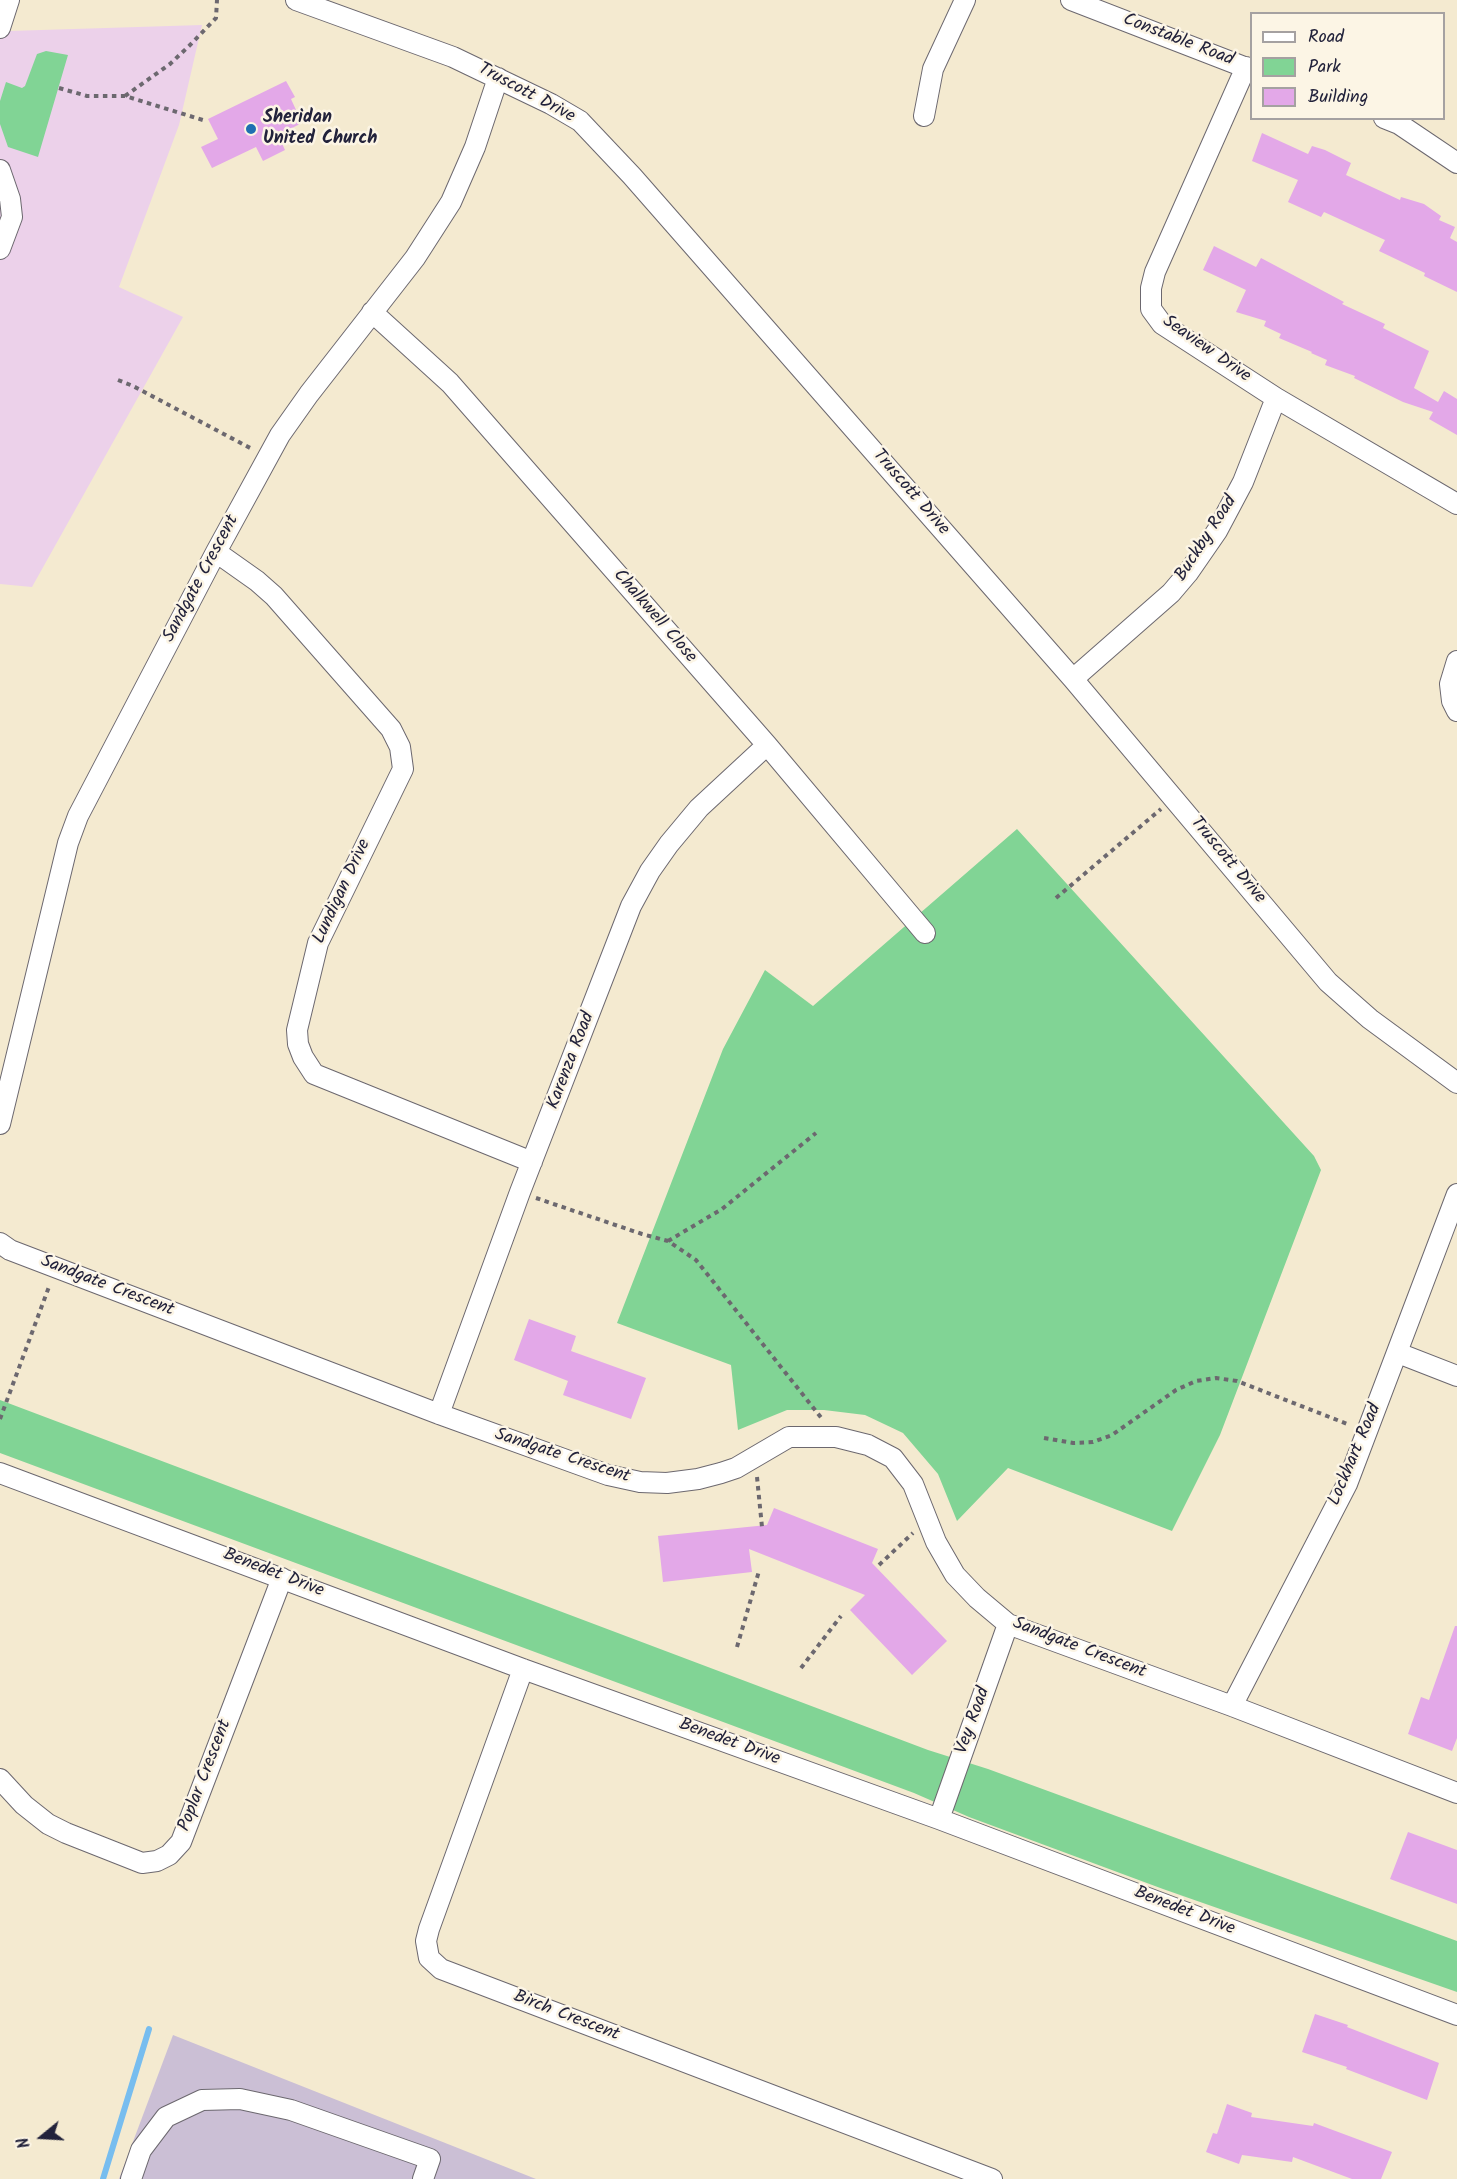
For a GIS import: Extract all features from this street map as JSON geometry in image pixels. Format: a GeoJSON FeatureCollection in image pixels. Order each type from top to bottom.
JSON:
{"type":"FeatureCollection","features":[{"type":"Feature","properties":{"kind":"street"},"geometry":{"type":"LineString","coordinates":[[0,28],[9,0]]}},
{"type":"Feature","properties":{"kind":"street","name":"Truscott Drive"},"geometry":{"type":"LineString","coordinates":[[296,0],[453,57],[580,121],[605,146],[1073,679],[1328,982],[1370,1019],[1457,1083]]}},
{"type":"Feature","properties":{"kind":"street"},"geometry":{"type":"LineString","coordinates":[[924,116],[933,69],[965,0]]}},
{"type":"Feature","properties":{"kind":"street","name":"Constable Road"},"geometry":{"type":"LineString","coordinates":[[1071,0],[1249,69]]}},
{"type":"Feature","properties":{"kind":"street","name":"Seaview Drive"},"geometry":{"type":"LineString","coordinates":[[1249,69],[1155,273],[1151,288],[1151,309],[1162,324],[1276,398],[1457,504]]}},
{"type":"Feature","properties":{"kind":"street","name":"Sandgate Crescent"},"geometry":{"type":"LineString","coordinates":[[0,1124],[69,843],[78,816],[280,435],[309,394],[415,258],[451,202],[475,147],[498,78]]}},
{"type":"Feature","properties":{"kind":"street"},"geometry":{"type":"LineString","coordinates":[[1389,120],[1399,124],[1457,163]]}},
{"type":"Feature","properties":{"kind":"street"},"geometry":{"type":"LineString","coordinates":[[0,170],[10,200],[12,217],[0,249]]}},
{"type":"Feature","properties":{"kind":"street","name":"Chalkwell Close"},"geometry":{"type":"LineString","coordinates":[[372,312],[450,383],[767,745],[925,933]]}},
{"type":"Feature","properties":{"kind":"street","name":"Buckby Road"},"geometry":{"type":"LineString","coordinates":[[1073,679],[1171,593],[1188,573],[1217,531],[1243,482],[1276,398]]}},
{"type":"Feature","properties":{"kind":"street","name":"Lundigan Drive"},"geometry":{"type":"LineString","coordinates":[[216,552],[257,581],[273,596],[391,729],[400,747],[403,769],[318,943],[297,1029],[298,1044],[303,1057],[314,1074],[532,1162]]}},
{"type":"Feature","properties":{"kind":"street"},"geometry":{"type":"LineString","coordinates":[[1457,661],[1450,684],[1452,701],[1457,711]]}},
{"type":"Feature","properties":{"kind":"street","name":"Karenza Road"},"geometry":{"type":"LineString","coordinates":[[439,1414],[520,1192],[632,906],[650,871],[699,808],[767,745]]}},
{"type":"Feature","properties":{"kind":"street","name":"Lockhart Road"},"geometry":{"type":"LineString","coordinates":[[1232,1706],[1347,1484],[1457,1194]]}},
{"type":"Feature","properties":{"kind":"street","name":"Sandgate Crescent"},"geometry":{"type":"LineString","coordinates":[[0,1243],[10,1250],[56,1268],[439,1414],[608,1475],[640,1482],[667,1483],[698,1479],[736,1468],[789,1437],[836,1437],[868,1445],[893,1458],[913,1484],[936,1542],[955,1575],[977,1598],[1008,1624],[1457,1792]]}},
{"type":"Feature","properties":{"kind":"street"},"geometry":{"type":"LineString","coordinates":[[1398,1353],[1457,1376]]}},
{"type":"Feature","properties":{"kind":"street","name":"Benedet Drive"},"geometry":{"type":"LineString","coordinates":[[0,1473],[523,1669],[939,1819],[1457,2015]]}},
{"type":"Feature","properties":{"kind":"street","name":"Poplar Crescent"},"geometry":{"type":"LineString","coordinates":[[0,1779],[40,1818],[66,1833],[142,1863],[157,1862],[169,1855],[181,1842],[282,1578]]}},
{"type":"Feature","properties":{"kind":"street","name":"Vey Road"},"geometry":{"type":"LineString","coordinates":[[939,1819],[1008,1624]]}},
{"type":"Feature","properties":{"kind":"street","name":"Birch Crescent"},"geometry":{"type":"LineString","coordinates":[[523,1669],[429,1929],[426,1941],[429,1958],[441,1969],[992,2179]]}},
{"type":"Feature","properties":{"kind":"street"},"geometry":{"type":"LineString","coordinates":[[130,2179],[141,2150],[166,2117],[202,2100],[240,2099],[291,2110],[430,2159],[423,2179]]}},
{"type":"Feature","properties":{"kind":"path"},"geometry":{"type":"LineString","coordinates":[[125,96],[170,64],[216,18],[217,0]]}},
{"type":"Feature","properties":{"kind":"path"},"geometry":{"type":"LineString","coordinates":[[59,88],[87,96],[125,96],[206,121]]}},
{"type":"Feature","properties":{"kind":"path"},"geometry":{"type":"LineString","coordinates":[[118,380],[134,386],[268,457]]}},
{"type":"Feature","properties":{"kind":"path"},"geometry":{"type":"LineString","coordinates":[[1056,898],[1174,798]]}},
{"type":"Feature","properties":{"kind":"path"},"geometry":{"type":"LineString","coordinates":[[668,1241],[722,1209],[816,1133]]}},
{"type":"Feature","properties":{"kind":"path"},"geometry":{"type":"LineString","coordinates":[[520,1192],[668,1241],[696,1260],[807,1397],[836,1437]]}},
{"type":"Feature","properties":{"kind":"path"},"geometry":{"type":"LineString","coordinates":[[0,1419],[56,1268]]}},
{"type":"Feature","properties":{"kind":"path"},"geometry":{"type":"LineString","coordinates":[[1044,1438],[1073,1443],[1093,1442],[1112,1435],[1176,1390],[1196,1381],[1216,1378],[1237,1381],[1368,1431]]}},
{"type":"Feature","properties":{"kind":"path"},"geometry":{"type":"LineString","coordinates":[[755,1457],[762,1527]]}},
{"type":"Feature","properties":{"kind":"path"},"geometry":{"type":"LineString","coordinates":[[879,1565],[927,1520]]}},
{"type":"Feature","properties":{"kind":"path"},"geometry":{"type":"LineString","coordinates":[[737,1647],[759,1571]]}},
{"type":"Feature","properties":{"kind":"path"},"geometry":{"type":"LineString","coordinates":[[801,1668],[842,1616]]}},
{"type":"Feature","properties":{"kind":"shaded area"},"geometry":{"type":"Polygon","coordinates":[[[202,25],[179,125],[119,287],[183,317],[32,587],[0,584],[0,28],[9,31],[202,25]]]}},
{"type":"Feature","properties":{"kind":"shaded area"},"geometry":{"type":"Polygon","coordinates":[[[173,2035],[536,2179],[119,2179],[173,2035]]]}},
{"type":"Feature","properties":{"kind":"green space"},"geometry":{"type":"Polygon","coordinates":[[[46,51],[68,55],[38,157],[8,147],[0,124],[0,101],[6,82],[22,88],[25,86],[37,54],[46,51]]]}},
{"type":"Feature","properties":{"kind":"green space"},"geometry":{"type":"Polygon","coordinates":[[[1017,829],[1314,1156],[1321,1170],[1220,1435],[1172,1531],[1008,1468],[957,1521],[938,1474],[903,1433],[865,1415],[824,1410],[787,1410],[738,1430],[731,1365],[617,1323],[723,1049],[765,970],[813,1006],[1017,829]]]}},
{"type":"Feature","properties":{"kind":"green space"},"geometry":{"type":"Polygon","coordinates":[[[0,1400],[928,1750],[988,1769],[1457,1941],[1457,1992],[1163,1889],[969,1817],[914,1793],[0,1453],[0,1400]]]}},
{"type":"Feature","properties":{"kind":"building","name":"Sheridan United Church"},"geometry":{"type":"Polygon","coordinates":[[[286,81],[295,97],[291,99],[302,123],[278,135],[285,150],[263,161],[256,147],[212,168],[201,147],[218,139],[208,119],[286,81]]]}},
{"type":"Feature","properties":{"kind":"building"},"geometry":{"type":"Polygon","coordinates":[[[1262,133],[1308,154],[1312,146],[1325,150],[1351,163],[1346,175],[1400,200],[1401,197],[1424,204],[1441,216],[1439,220],[1455,227],[1450,238],[1457,242],[1457,292],[1424,276],[1425,273],[1379,251],[1385,240],[1324,212],[1321,217],[1288,202],[1298,180],[1252,161],[1262,133]]]}},
{"type":"Feature","properties":{"kind":"building"},"geometry":{"type":"Polygon","coordinates":[[[1214,246],[1256,267],[1261,258],[1344,302],[1342,304],[1385,324],[1383,328],[1429,351],[1414,388],[1438,402],[1444,391],[1457,399],[1457,435],[1429,419],[1433,412],[1403,402],[1354,378],[1355,376],[1325,365],[1327,360],[1279,338],[1281,334],[1264,326],[1266,321],[1236,312],[1246,290],[1203,270],[1214,246]]]}},
{"type":"Feature","properties":{"kind":"building"},"geometry":{"type":"Polygon","coordinates":[[[529,1319],[576,1336],[571,1351],[646,1378],[631,1419],[563,1395],[568,1381],[514,1360],[529,1319]]]}},
{"type":"Feature","properties":{"kind":"building"},"geometry":{"type":"Polygon","coordinates":[[[774,1508],[878,1549],[872,1563],[947,1641],[912,1675],[850,1610],[865,1595],[749,1549],[752,1572],[663,1582],[658,1536],[767,1525],[774,1508]]]}},
{"type":"Feature","properties":{"kind":"building"},"geometry":{"type":"Polygon","coordinates":[[[1455,1626],[1457,1626],[1457,1738],[1452,1751],[1408,1734],[1421,1697],[1429,1700],[1455,1626]]]}},
{"type":"Feature","properties":{"kind":"building"},"geometry":{"type":"Polygon","coordinates":[[[1408,1832],[1457,1850],[1457,1904],[1390,1879],[1408,1832]]]}},
{"type":"Feature","properties":{"kind":"building"},"geometry":{"type":"Polygon","coordinates":[[[1315,2014],[1348,2025],[1347,2027],[1439,2063],[1427,2100],[1346,2069],[1347,2067],[1302,2052],[1315,2014]]]}},
{"type":"Feature","properties":{"kind":"building"},"geometry":{"type":"Polygon","coordinates":[[[1227,2104],[1252,2113],[1251,2117],[1313,2126],[1314,2123],[1392,2152],[1381,2179],[1352,2179],[1293,2157],[1292,2162],[1242,2155],[1239,2164],[1206,2152],[1213,2133],[1217,2134],[1227,2104]]]}},
{"type":"Feature","properties":{"kind":"waterway"},"geometry":{"type":"LineString","coordinates":[[103,2179],[149,2029]]}},
{"type":"Feature","properties":{"kind":"place","name":"Sheridan United Church"},"geometry":{"type":"Point","coordinates":[251,129]}}]}
